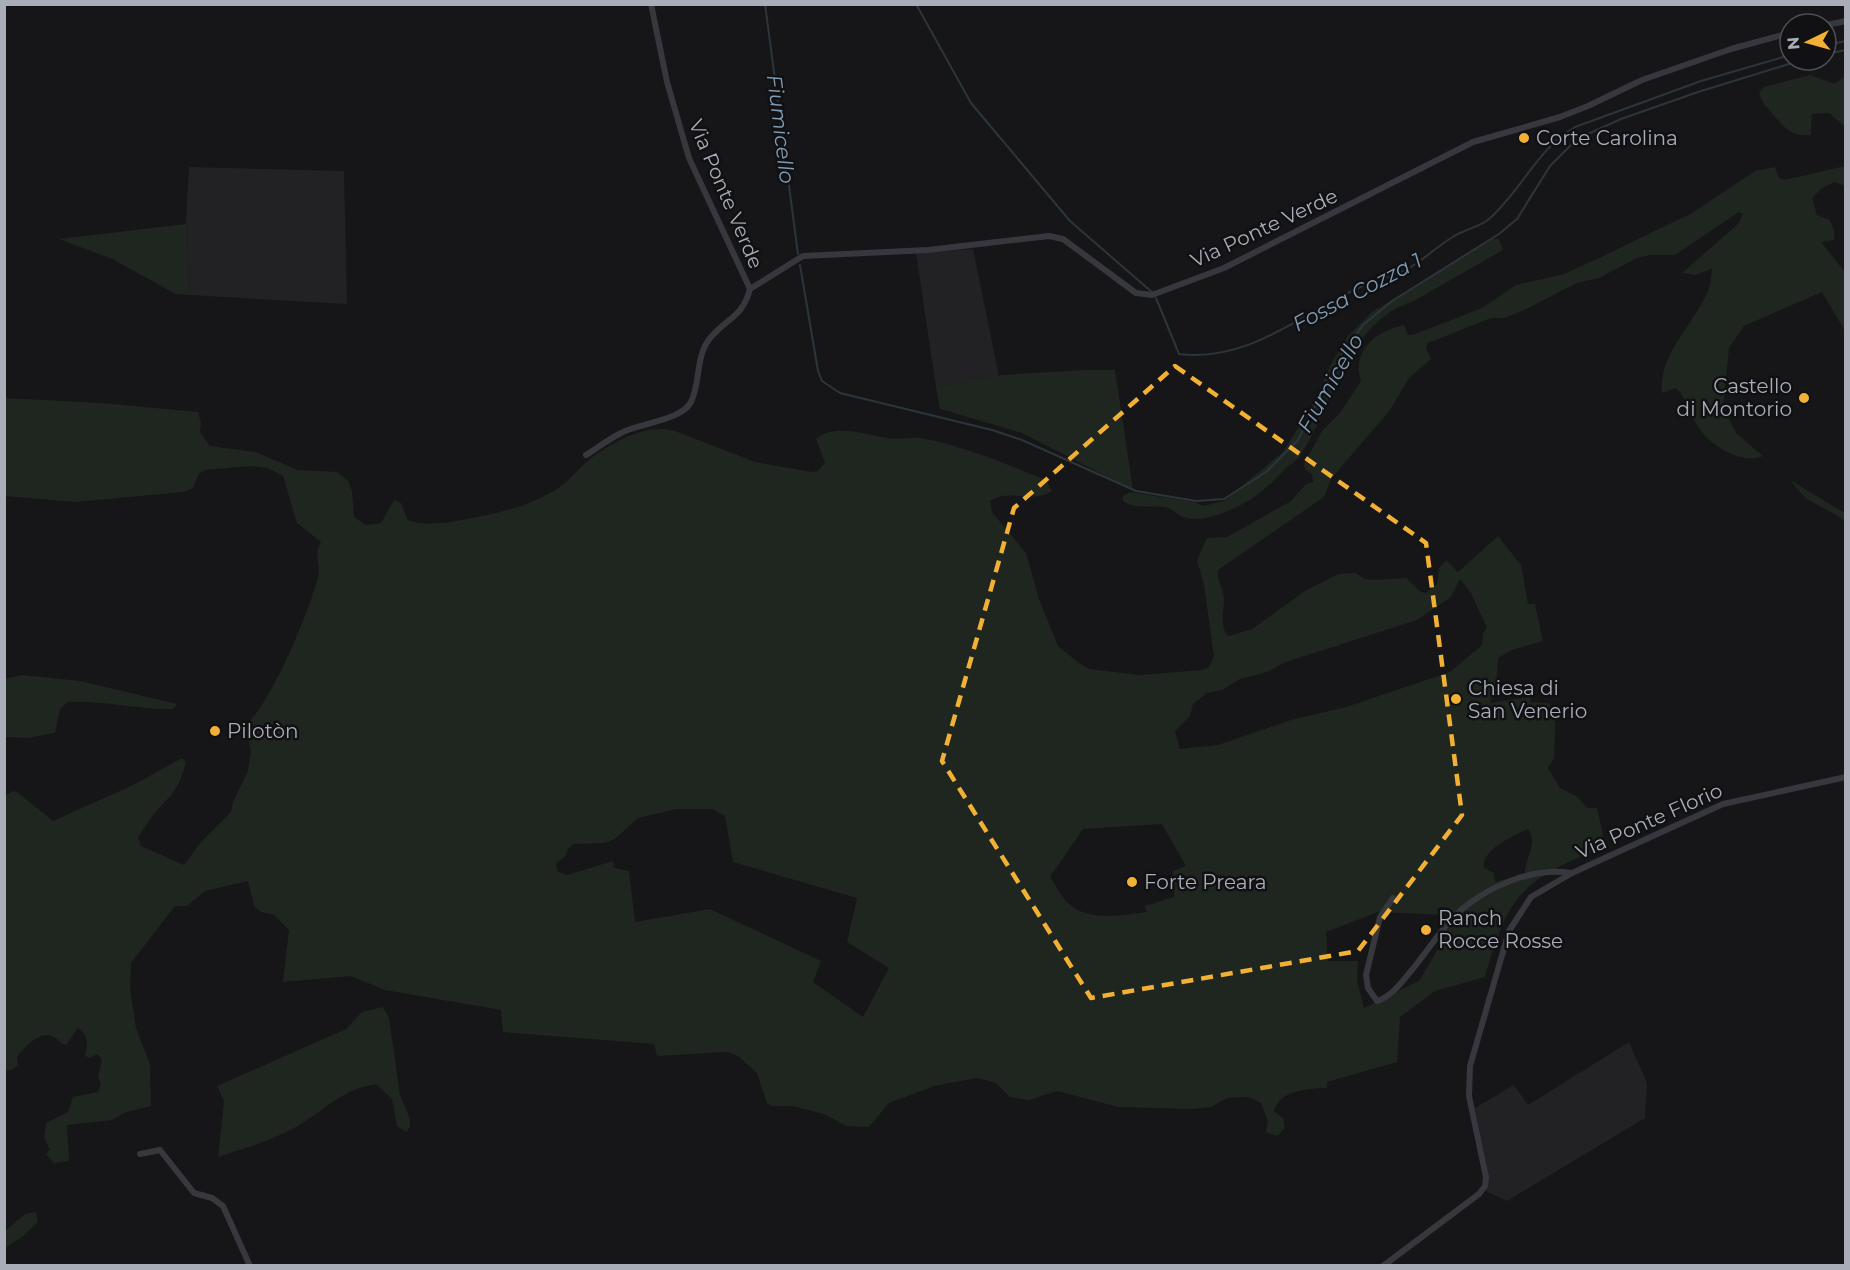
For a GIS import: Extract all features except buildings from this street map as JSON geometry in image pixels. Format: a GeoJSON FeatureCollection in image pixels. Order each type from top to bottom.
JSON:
{"type":"FeatureCollection","features":[{"type":"Feature","properties":{"kind":"street","name":"Via Ponte Verde"},"geometry":{"type":"LineString","coordinates":[[586,456],[621,433],[677,415],[686,409],[691,402],[702,352],[710,338],[745,306],[750,289],[689,158],[667,82],[651,4]]}},
{"type":"Feature","properties":{"kind":"street","name":"Via Ponte Verde"},"geometry":{"type":"LineString","coordinates":[[750,289],[803,256],[927,250],[1049,236],[1063,239],[1136,293],[1152,295],[1244,258],[1473,142],[1560,117],[1642,80],[1731,49],[1778,36]]}},
{"type":"Feature","properties":{"kind":"street","name":"Via Ponte Florio"},"geometry":{"type":"LineString","coordinates":[[1383,1266],[1479,1194],[1485,1186],[1485,1166],[1469,1096],[1470,1066],[1509,931],[1518,913],[1531,897],[1572,873],[1724,804],[1845,777]]}},
{"type":"Feature","properties":{"kind":"street","name":"Via Ponte Florio"},"geometry":{"type":"LineString","coordinates":[[1393,898],[1380,917],[1366,975],[1368,988],[1377,1001],[1385,999],[1407,976],[1461,910],[1510,880],[1536,874],[1572,873]]}},
{"type":"Feature","properties":{"kind":"street"},"geometry":{"type":"LineString","coordinates":[[140,1154],[160,1148],[194,1193],[212,1198],[223,1206],[250,1266]]}},
{"type":"Feature","properties":{"kind":"highlighted area"},"geometry":{"type":"Polygon","coordinates":[[[1175,366],[1426,543],[1462,815],[1358,951],[1091,998],[942,761],[1014,508],[1175,366]]]}},
{"type":"Feature","properties":{"kind":"shaded area"},"geometry":{"type":"Polygon","coordinates":[[[1810,75],[1835,84],[1845,76],[1845,124],[1843,125],[1829,113],[1812,114],[1811,135],[1799,135],[1783,126],[1762,101],[1759,93],[1764,87],[1810,75]]]}},
{"type":"Feature","properties":{"kind":"shaded area"},"geometry":{"type":"Polygon","coordinates":[[[1845,166],[1845,186],[1834,182],[1821,189],[1812,198],[1817,215],[1830,220],[1834,231],[1834,240],[1821,242],[1845,272],[1845,331],[1822,292],[1744,326],[1729,348],[1723,408],[1736,433],[1763,456],[1746,458],[1719,447],[1704,435],[1676,388],[1662,393],[1662,378],[1666,365],[1672,351],[1703,301],[1710,286],[1712,269],[1695,275],[1682,273],[1739,223],[1743,214],[1739,212],[1675,255],[1650,255],[1637,258],[1599,278],[1577,283],[1520,312],[1504,318],[1491,318],[1428,343],[1426,349],[1431,359],[1409,378],[1390,410],[1331,479],[1324,497],[1218,570],[1224,598],[1223,623],[1228,636],[1252,629],[1305,591],[1338,574],[1355,573],[1365,579],[1376,580],[1406,578],[1421,592],[1426,593],[1437,584],[1439,568],[1446,560],[1458,572],[1498,536],[1521,565],[1528,604],[1535,604],[1543,641],[1512,650],[1498,658],[1496,686],[1490,703],[1531,697],[1530,702],[1548,703],[1556,710],[1554,758],[1548,768],[1560,788],[1578,797],[1587,808],[1597,808],[1603,835],[1600,849],[1552,871],[1522,894],[1502,927],[1485,977],[1435,991],[1400,1017],[1397,1062],[1327,1082],[1327,1088],[1289,1094],[1283,1098],[1274,1111],[1283,1118],[1285,1128],[1277,1136],[1266,1132],[1268,1122],[1261,1103],[1248,1097],[1227,1098],[1211,1107],[1192,1109],[1118,1107],[1057,1091],[1029,1100],[1010,1097],[996,1083],[977,1078],[934,1086],[889,1103],[869,1127],[846,1126],[824,1114],[793,1106],[772,1106],[767,1103],[757,1073],[738,1056],[728,1052],[657,1056],[654,1044],[503,1032],[501,1010],[385,990],[351,976],[283,982],[289,930],[274,915],[261,912],[254,906],[248,881],[205,891],[187,906],[175,906],[131,963],[130,987],[136,1028],[150,1064],[151,1106],[126,1112],[112,1120],[67,1125],[69,1161],[54,1163],[46,1154],[50,1150],[44,1138],[46,1123],[68,1112],[73,1097],[98,1092],[101,1083],[98,1077],[102,1060],[97,1054],[90,1058],[85,1056],[87,1040],[78,1028],[66,1045],[49,1035],[38,1038],[17,1057],[18,1065],[12,1070],[5,1070],[4,796],[13,791],[17,792],[53,821],[133,785],[182,758],[186,762],[180,781],[138,837],[141,846],[184,865],[201,842],[231,812],[233,802],[248,771],[251,751],[245,725],[266,699],[298,633],[318,577],[317,555],[321,542],[297,523],[283,476],[267,468],[250,466],[205,470],[199,474],[193,488],[183,492],[75,502],[5,496],[5,398],[102,403],[198,412],[201,423],[200,432],[210,446],[255,452],[298,470],[337,472],[348,481],[352,491],[354,517],[366,525],[381,523],[394,500],[401,503],[408,520],[427,523],[474,518],[523,505],[557,489],[590,459],[613,444],[634,434],[654,429],[675,431],[755,462],[812,472],[818,471],[825,463],[816,439],[823,434],[851,431],[891,439],[919,438],[935,441],[984,456],[1046,480],[1052,491],[1045,495],[1005,496],[990,501],[992,512],[1026,553],[1039,599],[1058,646],[1089,669],[1140,675],[1202,670],[1209,667],[1214,656],[1204,585],[1197,560],[1207,538],[1227,537],[1291,501],[1306,484],[1313,482],[1312,474],[1305,470],[1304,464],[1322,431],[1340,413],[1361,381],[1360,360],[1368,344],[1375,337],[1404,325],[1408,335],[1415,334],[1482,308],[1516,285],[1564,274],[1692,213],[1755,171],[1775,167],[1779,178],[1785,180],[1845,166]],[[1460,579],[1451,597],[1417,620],[1286,662],[1267,672],[1240,679],[1222,690],[1207,693],[1193,704],[1190,716],[1175,731],[1180,749],[1218,745],[1291,720],[1346,707],[1450,672],[1482,645],[1483,633],[1487,628],[1471,593],[1460,579]],[[676,809],[638,818],[615,839],[605,843],[573,844],[566,856],[556,863],[557,871],[567,875],[613,861],[614,868],[629,871],[635,922],[710,909],[821,961],[813,982],[863,1017],[889,968],[847,942],[857,898],[733,862],[725,816],[712,809],[676,809]],[[1162,824],[1083,829],[1050,877],[1069,904],[1077,910],[1106,916],[1147,912],[1145,906],[1174,897],[1173,871],[1186,866],[1162,824]],[[1528,829],[1493,849],[1484,861],[1484,868],[1494,873],[1495,882],[1525,874],[1532,846],[1528,829]],[[1378,912],[1326,932],[1328,961],[1358,961],[1357,980],[1364,1008],[1419,981],[1444,939],[1447,915],[1378,912]]]}},
{"type":"Feature","properties":{"kind":"shaded area"},"geometry":{"type":"Polygon","coordinates":[[[189,167],[344,171],[347,304],[189,295],[186,220],[189,167]]]}},
{"type":"Feature","properties":{"kind":"shaded area"},"geometry":{"type":"Polygon","coordinates":[[[186,224],[189,295],[176,294],[112,259],[59,239],[186,224]]]}},
{"type":"Feature","properties":{"kind":"shaded area"},"geometry":{"type":"Polygon","coordinates":[[[1493,239],[1499,239],[1503,250],[1412,302],[1390,312],[1372,327],[1344,368],[1300,456],[1255,497],[1220,514],[1196,519],[1183,517],[1168,508],[1138,506],[1123,501],[1123,496],[1130,492],[1194,502],[1203,506],[1224,501],[1283,452],[1314,402],[1332,362],[1347,337],[1372,312],[1493,239]]]}},
{"type":"Feature","properties":{"kind":"shaded area"},"geometry":{"type":"Polygon","coordinates":[[[973,249],[999,376],[936,387],[916,253],[973,249]]]}},
{"type":"Feature","properties":{"kind":"shaded area"},"geometry":{"type":"Polygon","coordinates":[[[1115,370],[1133,490],[1022,433],[940,409],[936,387],[1001,375],[1115,370]]]}},
{"type":"Feature","properties":{"kind":"shaded area"},"geometry":{"type":"Polygon","coordinates":[[[1790,480],[1845,513],[1845,520],[1805,498],[1790,480]]]}},
{"type":"Feature","properties":{"kind":"shaded area"},"geometry":{"type":"Polygon","coordinates":[[[22,675],[80,681],[177,704],[173,709],[160,709],[94,702],[68,702],[60,709],[55,733],[28,738],[5,737],[5,679],[22,675]]]}},
{"type":"Feature","properties":{"kind":"shaded area"},"geometry":{"type":"Polygon","coordinates":[[[383,1007],[389,1018],[400,1095],[410,1119],[410,1127],[406,1132],[397,1126],[392,1099],[376,1084],[345,1094],[284,1133],[218,1157],[224,1101],[217,1086],[346,1029],[362,1012],[383,1007]]]}},
{"type":"Feature","properties":{"kind":"shaded area"},"geometry":{"type":"Polygon","coordinates":[[[1629,1042],[1647,1083],[1645,1118],[1507,1201],[1484,1190],[1488,1173],[1475,1108],[1514,1085],[1528,1105],[1629,1042]]]}},
{"type":"Feature","properties":{"kind":"shaded area"},"geometry":{"type":"Polygon","coordinates":[[[36,1212],[38,1222],[22,1237],[5,1248],[5,1231],[25,1214],[36,1212]]]}},
{"type":"Feature","properties":{"kind":"waterway","name":"Fiumicello"},"geometry":{"type":"LineString","coordinates":[[765,4],[798,254]]}},
{"type":"Feature","properties":{"kind":"waterway","name":"Fossa Cozza 1"},"geometry":{"type":"LineString","coordinates":[[916,4],[971,103],[1070,221],[1153,293]]}},
{"type":"Feature","properties":{"kind":"waterway","name":"Fossa Cozza 1"},"geometry":{"type":"LineString","coordinates":[[1838,43],[1846,41]]}},
{"type":"Feature","properties":{"kind":"waterway","name":"Fiumicello"},"geometry":{"type":"LineString","coordinates":[[1838,52],[1846,50]]}},
{"type":"Feature","properties":{"kind":"waterway","name":"Fossa Cozza 1"},"geometry":{"type":"LineString","coordinates":[[1156,298],[1179,354],[1204,355],[1251,344],[1360,287],[1405,270],[1450,239],[1485,222],[1501,208],[1550,147],[1575,127],[1701,81],[1778,59]]}},
{"type":"Feature","properties":{"kind":"waterway","name":"Fiumicello"},"geometry":{"type":"LineString","coordinates":[[800,265],[818,371],[822,381],[840,393],[992,430],[1022,440],[1136,491],[1196,501],[1224,499],[1266,472],[1298,440],[1343,352],[1363,325],[1392,301],[1499,234],[1517,219],[1550,166],[1577,139],[1621,119],[1778,67]]}},
{"type":"Feature","properties":{"kind":"place","name":"Corte Carolina"},"geometry":{"type":"Point","coordinates":[1524,138]}},
{"type":"Feature","properties":{"kind":"place","name":"Castello di Montorio"},"geometry":{"type":"Point","coordinates":[1804,398]}},
{"type":"Feature","properties":{"kind":"place","name":"Chiesa di San Venerio"},"geometry":{"type":"Point","coordinates":[1456,699]}},
{"type":"Feature","properties":{"kind":"place","name":"Pilotòn"},"geometry":{"type":"Point","coordinates":[215,731]}},
{"type":"Feature","properties":{"kind":"place","name":"Forte Preara"},"geometry":{"type":"Point","coordinates":[1132,882]}},
{"type":"Feature","properties":{"kind":"place","name":"Ranch Rocce Rosse"},"geometry":{"type":"Point","coordinates":[1426,930]}}]}
